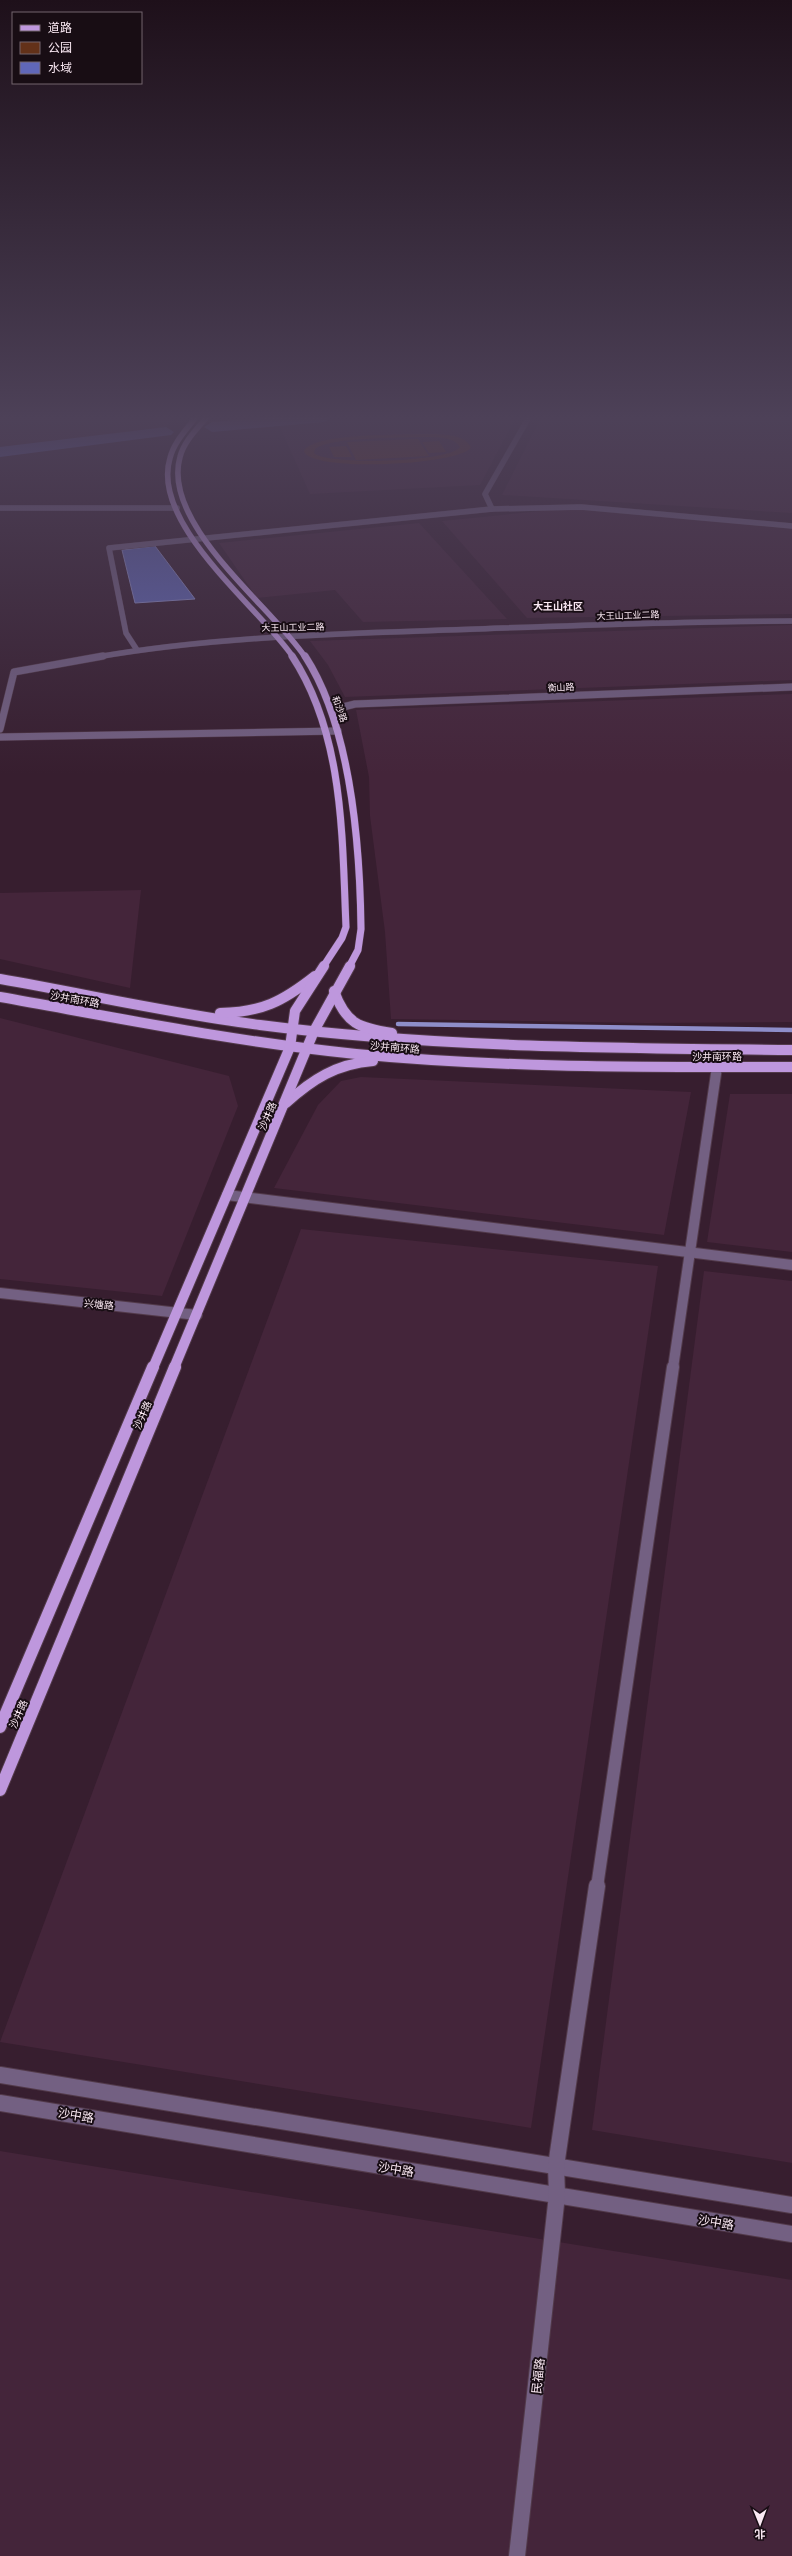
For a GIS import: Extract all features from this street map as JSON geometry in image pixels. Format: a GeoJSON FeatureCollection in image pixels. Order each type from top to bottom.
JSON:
{"type":"FeatureCollection","features":[{"type":"Feature","properties":{"kind":"main road"},"geometry":{"type":"LineString","coordinates":[[192,536],[232,589],[275,635],[300,669],[316,703],[325,732],[338,786],[346,927],[342,938],[295,1011],[290,1047]]}},
{"type":"Feature","properties":{"kind":"main road","name":"和沙路"},"geometry":{"type":"LineString","coordinates":[[204,536],[239,582],[287,634],[312,668],[331,710],[338,731],[351,786],[361,927],[358,950],[334,991],[314,1031],[307,1049]]}},
{"type":"Feature","properties":{"kind":"main road"},"geometry":{"type":"LineString","coordinates":[[193,1013],[246,1012],[273,1006],[287,998],[322,969]]}},
{"type":"Feature","properties":{"kind":"main road","name":"沙井南环路"},"geometry":{"type":"LineString","coordinates":[[0,979],[193,1013],[292,1029],[314,1031],[467,1044],[580,1049],[792,1050]]}},
{"type":"Feature","properties":{"kind":"main road"},"geometry":{"type":"LineString","coordinates":[[334,991],[344,1015],[364,1027],[467,1044]]}},
{"type":"Feature","properties":{"kind":"main road","name":"沙井南环路"},"geometry":{"type":"LineString","coordinates":[[0,997],[249,1042],[412,1059],[581,1067],[792,1067]]}},
{"type":"Feature","properties":{"kind":"main road","name":"沙井路"},"geometry":{"type":"LineString","coordinates":[[0,1726],[290,1047]]}},
{"type":"Feature","properties":{"kind":"main road","name":"沙井路"},"geometry":{"type":"LineString","coordinates":[[0,1790],[307,1049]]}},
{"type":"Feature","properties":{"kind":"main road"},"geometry":{"type":"LineString","coordinates":[[284,1105],[319,1075],[334,1067],[357,1062],[412,1059]]}},
{"type":"Feature","properties":{"kind":"street"},"geometry":{"type":"LineString","coordinates":[[137,650],[126,633],[109,548],[231,536]]}},
{"type":"Feature","properties":{"kind":"street","name":"大王山工业二路"},"geometry":{"type":"LineString","coordinates":[[0,729],[14,672],[137,650],[287,634],[699,618],[792,618]]}},
{"type":"Feature","properties":{"kind":"street","name":"大王山工业二路"},"geometry":{"type":"LineString","coordinates":[[287,634],[713,621],[792,621]]}},
{"type":"Feature","properties":{"kind":"street","name":"衡山路"},"geometry":{"type":"LineString","coordinates":[[331,710],[355,704],[792,687]]}},
{"type":"Feature","properties":{"kind":"street"},"geometry":{"type":"LineString","coordinates":[[0,737],[338,731]]}},
{"type":"Feature","properties":{"kind":"street","name":"民福路"},"geometry":{"type":"LineString","coordinates":[[517,2556],[557,2195],[556,2166],[717,1067]]}},
{"type":"Feature","properties":{"kind":"street"},"geometry":{"type":"LineString","coordinates":[[227,1195],[792,1265]]}},
{"type":"Feature","properties":{"kind":"street","name":"兴塘路"},"geometry":{"type":"LineString","coordinates":[[0,1293],[197,1314]]}},
{"type":"Feature","properties":{"kind":"street"},"geometry":{"type":"LineString","coordinates":[[0,2075],[792,2205]]}},
{"type":"Feature","properties":{"kind":"street","name":"沙中路"},"geometry":{"type":"LineString","coordinates":[[0,2103],[792,2234]]}},
{"type":"Feature","properties":{"kind":"shaded area"},"geometry":{"type":"Polygon","coordinates":[[[286,536],[431,536],[507,619],[363,622],[335,590],[257,598],[219,543],[286,536]]]}},
{"type":"Feature","properties":{"kind":"shaded area"},"geometry":{"type":"Polygon","coordinates":[[[455,536],[792,536],[792,614],[527,618],[455,536]]]}},
{"type":"Feature","properties":{"kind":"shaded area"},"geometry":{"type":"Polygon","coordinates":[[[792,625],[792,680],[345,697],[328,665],[310,641],[792,625]]]}},
{"type":"Feature","properties":{"kind":"shaded area"},"geometry":{"type":"Polygon","coordinates":[[[792,694],[792,1022],[646,1023],[391,1019],[385,932],[370,816],[369,777],[356,710],[792,694]]]}},
{"type":"Feature","properties":{"kind":"shaded area"},"geometry":{"type":"Polygon","coordinates":[[[141,890],[130,988],[0,959],[0,893],[141,890]]]}},
{"type":"Feature","properties":{"kind":"shaded area"},"geometry":{"type":"Polygon","coordinates":[[[0,1018],[229,1076],[238,1106],[162,1296],[0,1279],[0,1018]]]}},
{"type":"Feature","properties":{"kind":"shaded area"},"geometry":{"type":"Polygon","coordinates":[[[361,1077],[691,1092],[664,1235],[274,1188],[318,1105],[341,1081],[361,1077]]]}},
{"type":"Feature","properties":{"kind":"shaded area"},"geometry":{"type":"Polygon","coordinates":[[[730,1094],[792,1094],[792,1252],[707,1242],[730,1094]]]}},
{"type":"Feature","properties":{"kind":"shaded area"},"geometry":{"type":"Polygon","coordinates":[[[301,1229],[658,1266],[531,2128],[0,2042],[301,1229]]]}},
{"type":"Feature","properties":{"kind":"shaded area"},"geometry":{"type":"Polygon","coordinates":[[[704,1271],[792,1281],[792,2163],[592,2130],[704,1271]]]}},
{"type":"Feature","properties":{"kind":"shaded area"},"geometry":{"type":"Polygon","coordinates":[[[0,2151],[792,2280],[792,2556],[0,2556],[0,2151]]]}},
{"type":"Feature","properties":{"kind":"water"},"geometry":{"type":"Polygon","coordinates":[[[155,546],[195,599],[135,603],[122,550],[155,546]]]}},
{"type":"Feature","properties":{"kind":"waterway"},"geometry":{"type":"LineString","coordinates":[[398,1024],[792,1030]]}},
{"type":"Feature","properties":{"kind":"district","name":"大王山社区"},"geometry":{"type":"Point","coordinates":[558,606]}}]}
